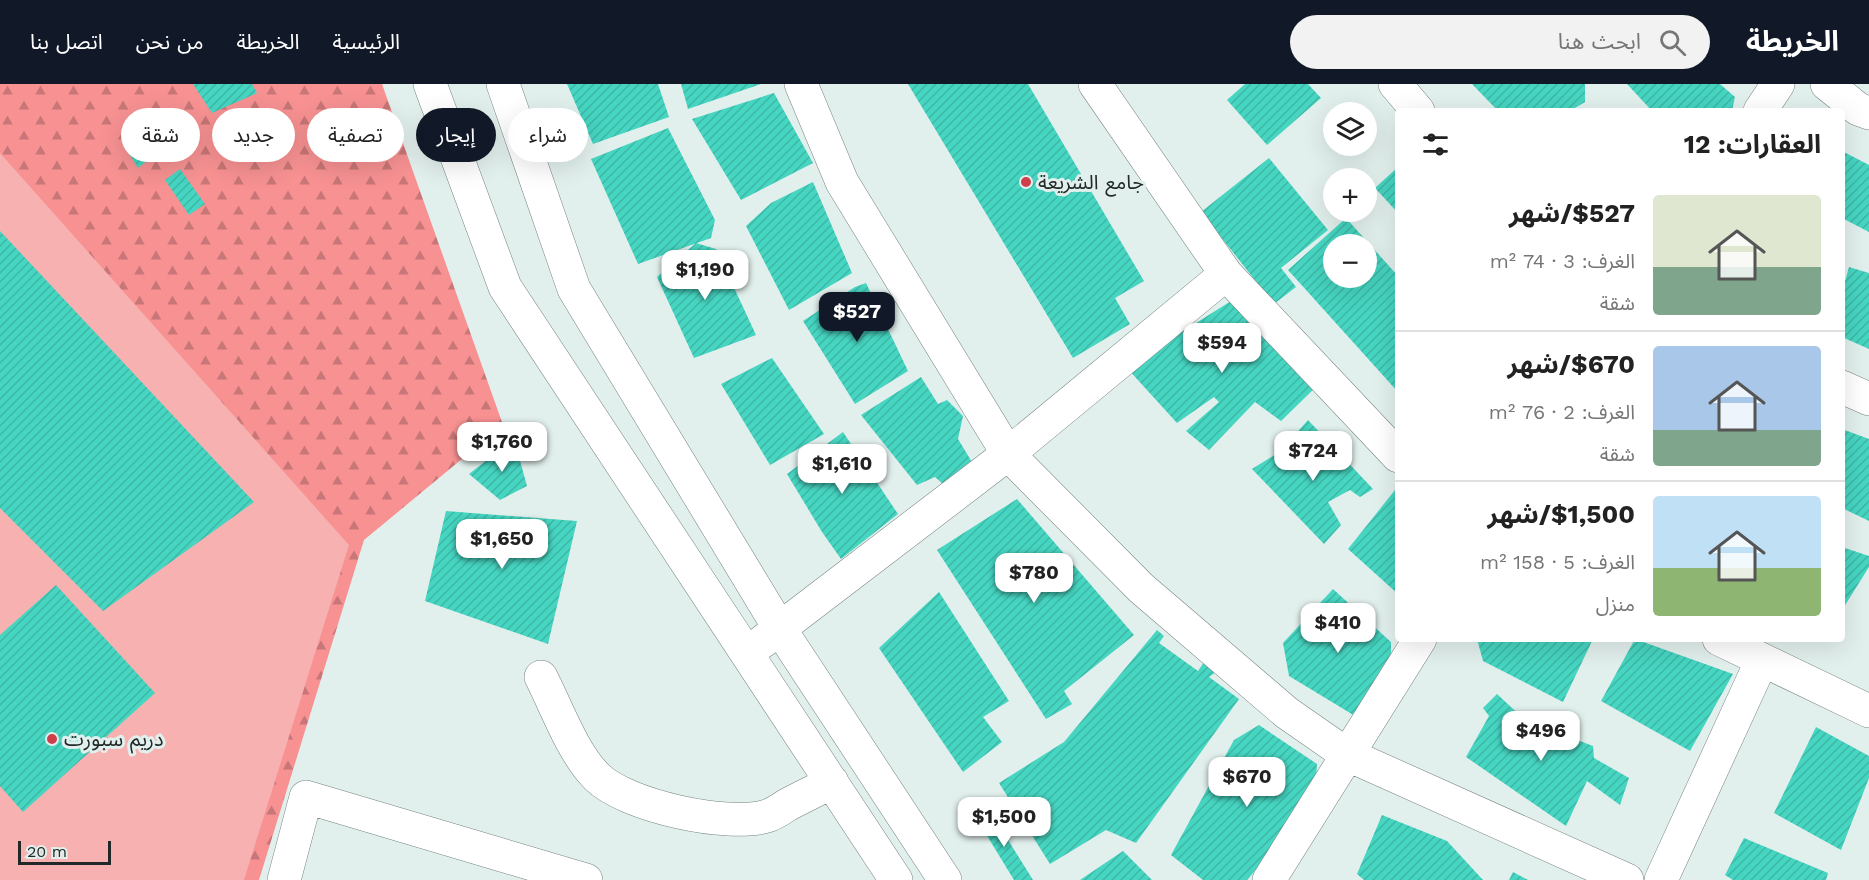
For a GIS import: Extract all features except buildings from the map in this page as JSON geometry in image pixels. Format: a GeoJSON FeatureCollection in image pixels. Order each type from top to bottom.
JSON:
{"type":"FeatureCollection","features":[{"type":"Feature","properties":{"kind":"street"},"geometry":{"type":"LineString","coordinates":[[430,84],[505,287],[896,880]]}},
{"type":"Feature","properties":{"kind":"street"},"geometry":{"type":"LineString","coordinates":[[503,84],[574,289],[780,629],[945,880]]}},
{"type":"Feature","properties":{"kind":"street"},"geometry":{"type":"LineString","coordinates":[[801,84],[842,182],[1008,454],[1141,588],[1287,713],[1346,754],[1626,880]]}},
{"type":"Feature","properties":{"kind":"street"},"geometry":{"type":"LineString","coordinates":[[1095,84],[1226,274],[1395,453]]}},
{"type":"Feature","properties":{"kind":"street"},"geometry":{"type":"LineString","coordinates":[[1395,84],[1415,108]]}},
{"type":"Feature","properties":{"kind":"street"},"geometry":{"type":"LineString","coordinates":[[1762,108],[1778,84]]}},
{"type":"Feature","properties":{"kind":"street"},"geometry":{"type":"LineString","coordinates":[[1827,84],[1857,109],[1869,113]]}},
{"type":"Feature","properties":{"kind":"street"},"geometry":{"type":"LineString","coordinates":[[748,654],[1008,454],[1226,274]]}},
{"type":"Feature","properties":{"kind":"street"},"geometry":{"type":"LineString","coordinates":[[1845,388],[1869,399]]}},
{"type":"Feature","properties":{"kind":"street"},"geometry":{"type":"LineString","coordinates":[[1269,880],[1418,642]]}},
{"type":"Feature","properties":{"kind":"street"},"geometry":{"type":"LineString","coordinates":[[1725,642],[1869,711]]}},
{"type":"Feature","properties":{"kind":"street"},"geometry":{"type":"LineString","coordinates":[[1662,880],[1762,660]]}},
{"type":"Feature","properties":{"kind":"street"},"geometry":{"type":"LineString","coordinates":[[541,677],[572,740],[595,775],[609,788],[626,796],[655,806],[710,818],[741,819],[767,816],[831,782]]}},
{"type":"Feature","properties":{"kind":"street"},"geometry":{"type":"LineString","coordinates":[[284,880],[306,797],[586,880]]}},
{"type":"Feature","properties":{"kind":"green space"},"geometry":{"type":"Polygon","coordinates":[[[0,84],[382,84],[391,108],[307,108],[307,162],[404,162],[404,146],[503,425],[364,540],[259,880],[0,880],[0,84]]]}},
{"type":"Feature","properties":{"kind":"shaded area"},"geometry":{"type":"Polygon","coordinates":[[[0,153],[349,545],[244,880],[0,880],[0,153]]]}},
{"type":"Feature","properties":{"kind":"place","name":"جامع الشريعة"},"geometry":{"type":"Point","coordinates":[1026,182]}},
{"type":"Feature","properties":{"kind":"place","name":"دريم سبورت"},"geometry":{"type":"Point","coordinates":[52,739]}}]}
